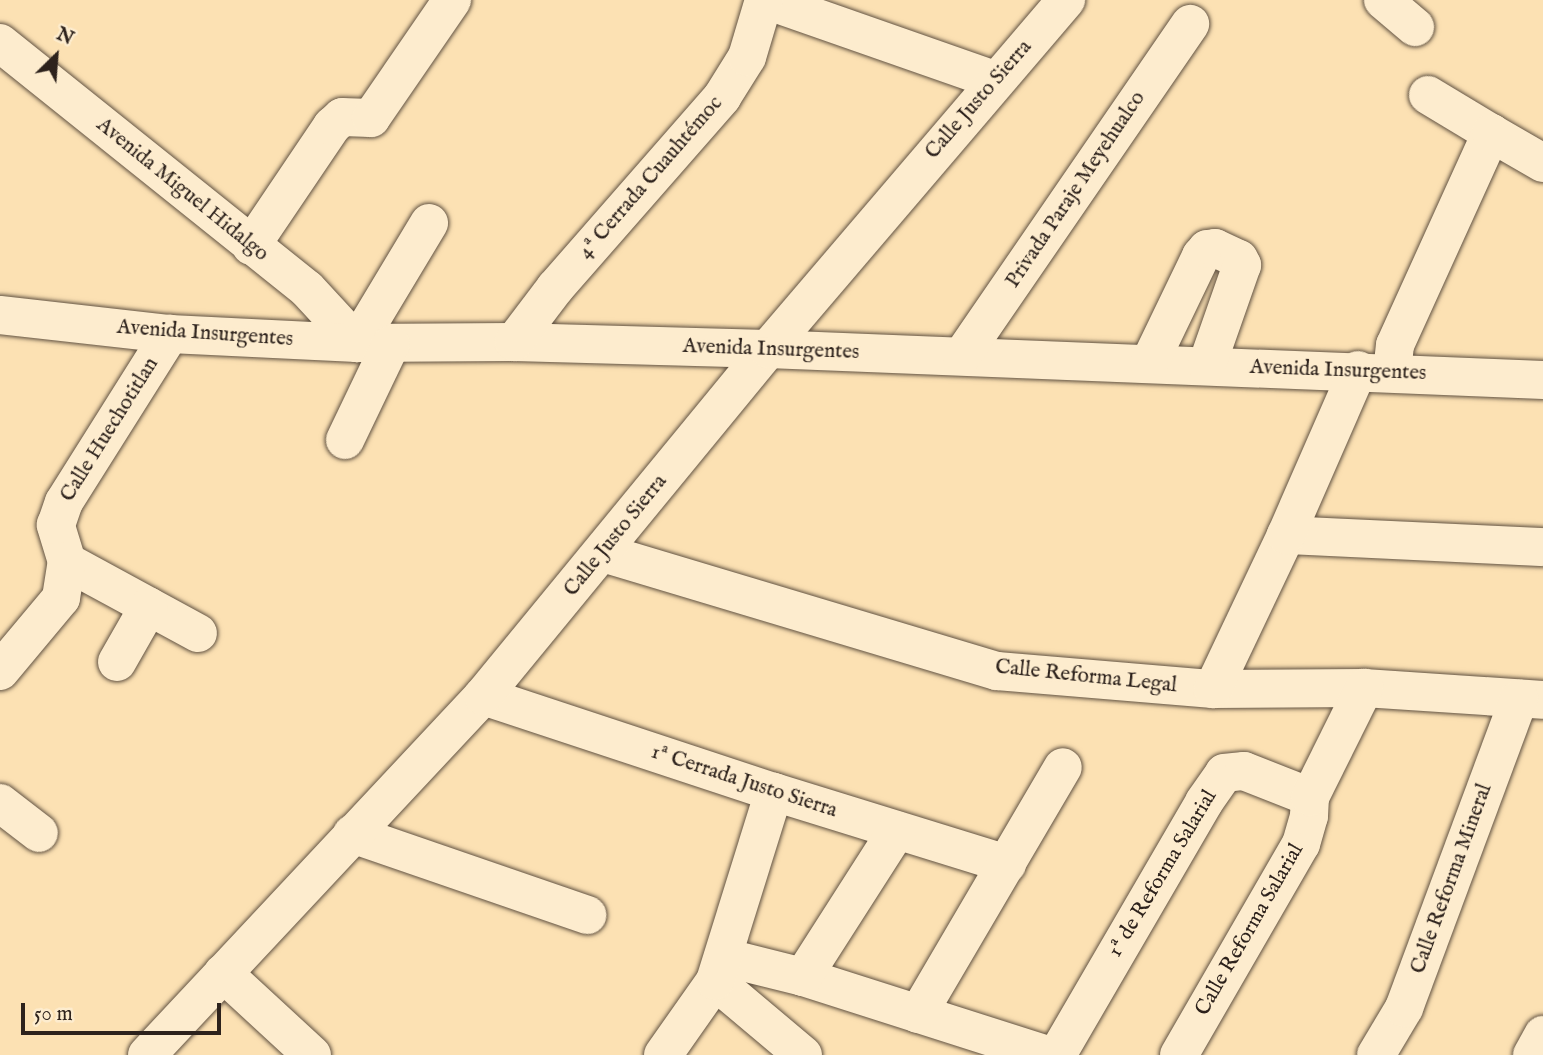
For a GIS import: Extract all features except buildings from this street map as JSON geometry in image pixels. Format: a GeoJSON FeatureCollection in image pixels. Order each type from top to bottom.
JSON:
{"type":"FeatureCollection","features":[{"type":"Feature","properties":{"kind":"street"},"geometry":{"type":"LineString","coordinates":[[251,246],[331,126],[342,117],[371,118],[452,0]]}},
{"type":"Feature","properties":{"kind":"street"},"geometry":{"type":"LineString","coordinates":[[765,0],[995,80]]}},
{"type":"Feature","properties":{"kind":"street","name":"4ª Cerrada Cuauhtémoc"},"geometry":{"type":"LineString","coordinates":[[514,342],[555,288],[722,97],[747,57],[765,0]]}},
{"type":"Feature","properties":{"kind":"street","name":"Calle Justo Sierra"},"geometry":{"type":"LineString","coordinates":[[147,1055],[483,696],[768,349],[1066,0]]}},
{"type":"Feature","properties":{"kind":"street"},"geometry":{"type":"LineString","coordinates":[[1383,0],[1415,27]]}},
{"type":"Feature","properties":{"kind":"street","name":"Privada Paraje Meyehualco"},"geometry":{"type":"LineString","coordinates":[[962,356],[1190,24]]}},
{"type":"Feature","properties":{"kind":"street","name":"Avenida Miguel Hidalgo"},"geometry":{"type":"LineString","coordinates":[[0,43],[374,343]]}},
{"type":"Feature","properties":{"kind":"street"},"geometry":{"type":"LineString","coordinates":[[1428,95],[1543,163]]}},
{"type":"Feature","properties":{"kind":"street"},"geometry":{"type":"LineString","coordinates":[[1213,689],[1286,535],[1375,372],[1395,345],[1491,133]]}},
{"type":"Feature","properties":{"kind":"street"},"geometry":{"type":"LineString","coordinates":[[345,440],[374,343],[429,223]]}},
{"type":"Feature","properties":{"kind":"street"},"geometry":{"type":"LineString","coordinates":[[1149,364],[1201,256],[1207,249],[1215,248],[1239,259],[1242,265],[1207,365]]}},
{"type":"Feature","properties":{"kind":"street","name":"Avenida Insurgentes"},"geometry":{"type":"LineString","coordinates":[[0,315],[170,334],[374,343],[514,342],[768,349],[1543,380]]}},
{"type":"Feature","properties":{"kind":"street","name":"Calle Huechotitlan"},"geometry":{"type":"LineString","coordinates":[[0,671],[61,598],[67,562],[55,525],[64,502],[170,334]]}},
{"type":"Feature","properties":{"kind":"street"},"geometry":{"type":"LineString","coordinates":[[1286,535],[1543,547]]}},
{"type":"Feature","properties":{"kind":"street","name":"Calle Reforma Legal"},"geometry":{"type":"LineString","coordinates":[[603,553],[997,671],[1213,689],[1364,688],[1531,700]]}},
{"type":"Feature","properties":{"kind":"street"},"geometry":{"type":"LineString","coordinates":[[67,562],[198,633]]}},
{"type":"Feature","properties":{"kind":"street"},"geometry":{"type":"LineString","coordinates":[[117,662],[149,606]]}},
{"type":"Feature","properties":{"kind":"street","name":"Calle Reforma Salarial"},"geometry":{"type":"LineString","coordinates":[[1179,1055],[1301,844],[1310,816],[1310,797],[1364,688]]}},
{"type":"Feature","properties":{"kind":"street","name":"1ª Cerrada Justo Sierra"},"geometry":{"type":"LineString","coordinates":[[483,696],[774,792],[1007,864]]}},
{"type":"Feature","properties":{"kind":"street","name":"Calle Reforma Mineral"},"geometry":{"type":"LineString","coordinates":[[1376,1055],[1404,1008],[1531,700]]}},
{"type":"Feature","properties":{"kind":"street"},"geometry":{"type":"LineString","coordinates":[[918,1014],[1063,767]]}},
{"type":"Feature","properties":{"kind":"street","name":"1ª de Reforma Salarial"},"geometry":{"type":"LineString","coordinates":[[1057,1055],[1204,802],[1224,773],[1244,771],[1310,797]]}},
{"type":"Feature","properties":{"kind":"street"},"geometry":{"type":"LineString","coordinates":[[663,1055],[719,969],[774,792]]}},
{"type":"Feature","properties":{"kind":"street"},"geometry":{"type":"LineString","coordinates":[[0,803],[39,833]]}},
{"type":"Feature","properties":{"kind":"street"},"geometry":{"type":"LineString","coordinates":[[803,977],[897,830]]}},
{"type":"Feature","properties":{"kind":"street"},"geometry":{"type":"LineString","coordinates":[[352,834],[587,915]]}},
{"type":"Feature","properties":{"kind":"street"},"geometry":{"type":"LineString","coordinates":[[719,969],[803,977],[1048,1055]]}},
{"type":"Feature","properties":{"kind":"street"},"geometry":{"type":"LineString","coordinates":[[719,969],[803,1055]]}},
{"type":"Feature","properties":{"kind":"street"},"geometry":{"type":"LineString","coordinates":[[223,973],[312,1055]]}},
{"type":"Feature","properties":{"kind":"street"},"geometry":{"type":"LineString","coordinates":[[1532,1055],[1543,1035]]}}]}
